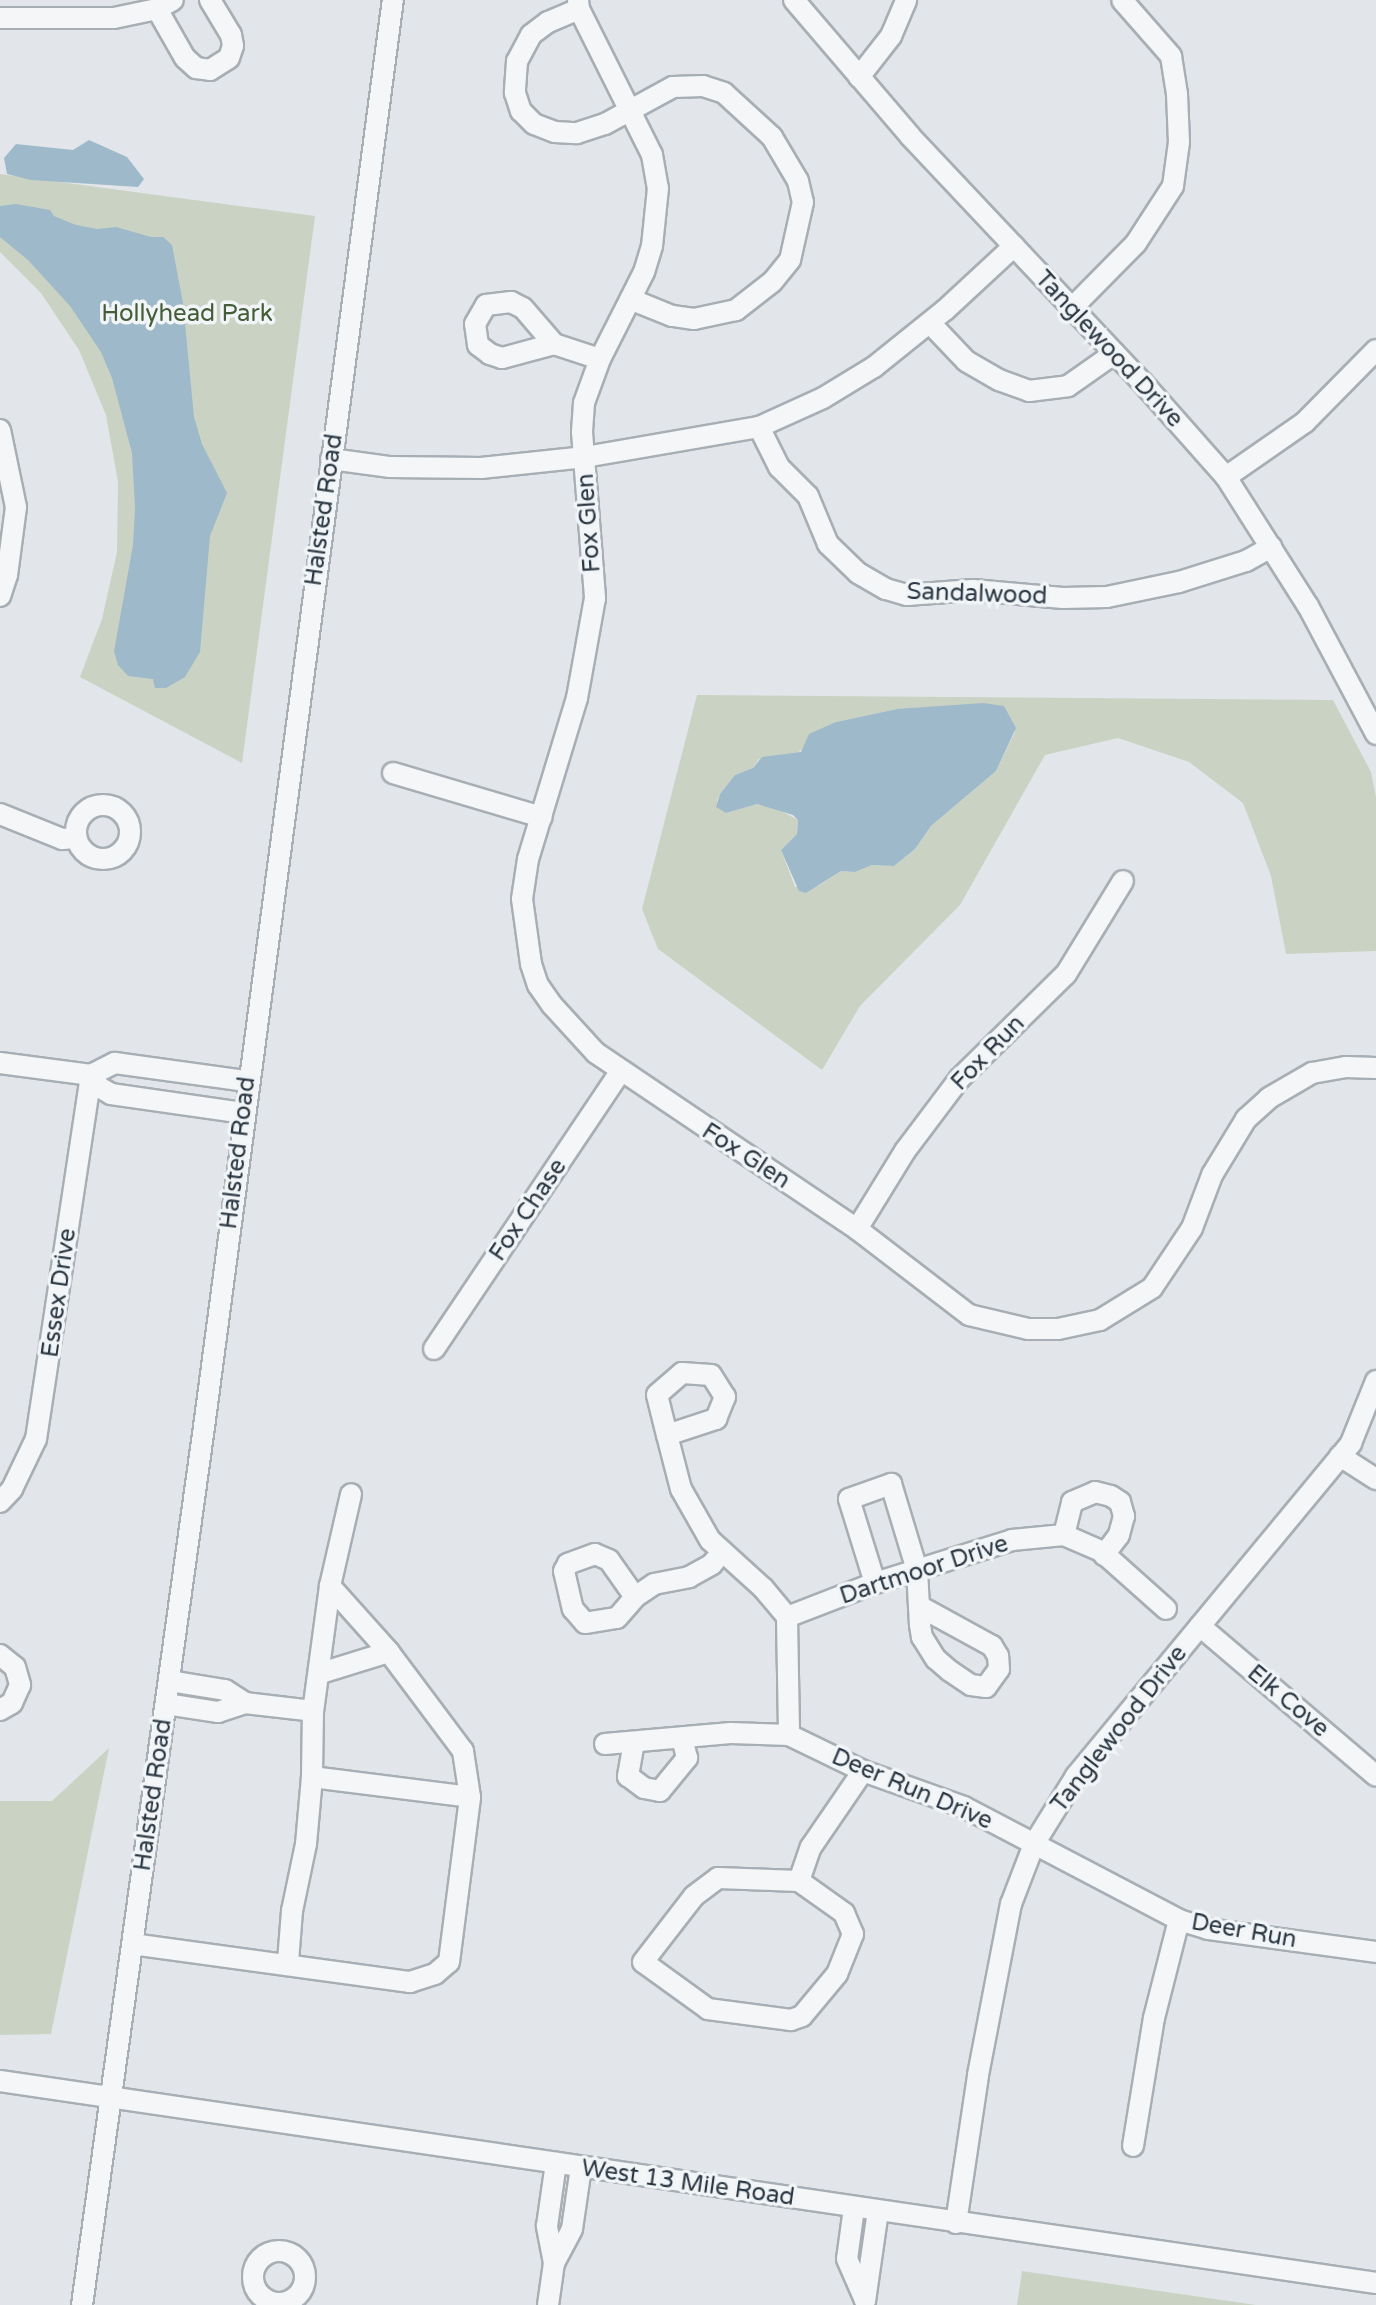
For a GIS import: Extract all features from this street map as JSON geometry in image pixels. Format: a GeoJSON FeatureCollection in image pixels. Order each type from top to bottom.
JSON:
{"type":"FeatureCollection","features":[{"type":"Feature","properties":{"kind":"street"},"geometry":{"type":"LineString","coordinates":[[0,18],[114,18],[165,5],[185,58],[196,68],[210,70],[229,58],[233,46],[231,35],[210,0]]}},
{"type":"Feature","properties":{"kind":"street","name":"Halsted Road"},"geometry":{"type":"LineString","coordinates":[[82,2305],[166,1704],[393,0]]}},
{"type":"Feature","properties":{"kind":"street","name":"Tanglewood Drive"},"geometry":{"type":"LineString","coordinates":[[794,0],[859,77],[1226,477],[1308,606],[1376,734]]}},
{"type":"Feature","properties":{"kind":"street"},"geometry":{"type":"LineString","coordinates":[[859,77],[891,36],[906,0]]}},
{"type":"Feature","properties":{"kind":"street"},"geometry":{"type":"LineString","coordinates":[[1072,308],[1136,243],[1173,186],[1179,142],[1171,56],[1122,0]]}},
{"type":"Feature","properties":{"kind":"street"},"geometry":{"type":"LineString","coordinates":[[578,4],[531,35],[517,61],[515,93],[521,111],[534,124],[555,132],[577,133],[605,124],[681,85],[703,86],[724,93],[772,137],[798,181],[803,202],[790,260],[772,282],[736,310],[694,319],[672,316],[630,299]]}},
{"type":"Feature","properties":{"kind":"street","name":"Fox Glen"},"geometry":{"type":"LineString","coordinates":[[578,4],[652,155],[658,188],[652,246],[600,359],[584,403],[595,598],[577,698],[528,859],[522,899],[531,964],[538,985],[552,1005],[596,1053],[857,1229],[969,1315],[1028,1329],[1058,1329],[1100,1320],[1152,1288],[1192,1228],[1228,1143],[1257,1108],[1287,1086],[1312,1073],[1346,1067],[1376,1068]]}},
{"type":"Feature","properties":{"kind":"street"},"geometry":{"type":"LineString","coordinates":[[331,459],[441,470],[585,457],[759,427],[823,398],[874,367],[930,323],[1014,246]]}},
{"type":"Feature","properties":{"kind":"street"},"geometry":{"type":"LineString","coordinates":[[930,323],[966,361],[999,380],[1029,391],[1068,386],[1115,353]]}},
{"type":"Feature","properties":{"kind":"street"},"geometry":{"type":"LineString","coordinates":[[554,344],[600,359]]}},
{"type":"Feature","properties":{"kind":"street"},"geometry":{"type":"LineString","coordinates":[[1226,477],[1305,422],[1376,350]]}},
{"type":"Feature","properties":{"kind":"street","name":"Sandalwood"},"geometry":{"type":"LineString","coordinates":[[759,427],[779,467],[808,496],[828,544],[858,573],[886,589],[907,595],[973,590],[1063,598],[1107,597],[1179,582],[1246,561],[1271,547]]}},
{"type":"Feature","properties":{"kind":"street"},"geometry":{"type":"LineString","coordinates":[[0,430],[16,507],[7,575],[0,596]]}},
{"type":"Feature","properties":{"kind":"street"},"geometry":{"type":"LineString","coordinates":[[393,773],[542,817]]}},
{"type":"Feature","properties":{"kind":"street"},"geometry":{"type":"LineString","coordinates":[[0,814],[62,839],[76,838]]}},
{"type":"Feature","properties":{"kind":"street","name":"Fox Run"},"geometry":{"type":"LineString","coordinates":[[857,1229],[905,1151],[960,1078],[1066,974],[1123,881]]}},
{"type":"Feature","properties":{"kind":"street"},"geometry":{"type":"LineString","coordinates":[[0,1063],[91,1075],[115,1063],[247,1081]]}},
{"type":"Feature","properties":{"kind":"street","name":"Fox Chase"},"geometry":{"type":"LineString","coordinates":[[434,1349],[621,1071]]}},
{"type":"Feature","properties":{"kind":"street"},"geometry":{"type":"LineString","coordinates":[[91,1075],[99,1087],[111,1094],[243,1113]]}},
{"type":"Feature","properties":{"kind":"street","name":"Essex Drive"},"geometry":{"type":"LineString","coordinates":[[0,1502],[12,1489],[36,1439],[91,1075]]}},
{"type":"Feature","properties":{"kind":"street","name":"Tanglewood Drive"},"geometry":{"type":"LineString","coordinates":[[956,2223],[978,2075],[1011,1904],[1034,1844],[1076,1776],[1351,1443],[1376,1381]]}},
{"type":"Feature","properties":{"kind":"street"},"geometry":{"type":"LineString","coordinates":[[667,1435],[681,1489],[710,1540],[763,1588],[787,1617],[789,1735]]}},
{"type":"Feature","properties":{"kind":"street"},"geometry":{"type":"LineString","coordinates":[[1340,1456],[1376,1479]]}},
{"type":"Feature","properties":{"kind":"street"},"geometry":{"type":"LineString","coordinates":[[875,1583],[849,1499],[891,1484],[917,1570],[919,1606]]}},
{"type":"Feature","properties":{"kind":"street"},"geometry":{"type":"LineString","coordinates":[[1104,1555],[1119,1535],[1124,1516],[1120,1502],[1095,1492],[1082,1495],[1072,1502],[1064,1535],[1104,1555],[1166,1609]]}},
{"type":"Feature","properties":{"kind":"street"},"geometry":{"type":"LineString","coordinates":[[288,1962],[292,1911],[306,1844],[312,1777],[313,1711],[321,1673],[330,1586],[351,1494]]}},
{"type":"Feature","properties":{"kind":"street","name":"Dartmoor Drive"},"geometry":{"type":"LineString","coordinates":[[787,1617],[875,1583],[1012,1540],[1064,1535]]}},
{"type":"Feature","properties":{"kind":"street"},"geometry":{"type":"LineString","coordinates":[[635,1597],[654,1584],[689,1577],[712,1564],[722,1552]]}},
{"type":"Feature","properties":{"kind":"street"},"geometry":{"type":"LineString","coordinates":[[132,1944],[255,1962],[288,1962],[410,1982],[435,1974],[449,1962],[470,1797],[463,1751],[389,1652],[330,1586]]}},
{"type":"Feature","properties":{"kind":"street","name":"Elk Cove"},"geometry":{"type":"LineString","coordinates":[[1200,1626],[1376,1776]]}},
{"type":"Feature","properties":{"kind":"street"},"geometry":{"type":"LineString","coordinates":[[321,1673],[389,1652]]}},
{"type":"Feature","properties":{"kind":"street"},"geometry":{"type":"LineString","coordinates":[[0,1655],[15,1667],[20,1685],[12,1703],[0,1710]]}},
{"type":"Feature","properties":{"kind":"street"},"geometry":{"type":"LineString","coordinates":[[169,1681],[225,1690],[245,1703]]}},
{"type":"Feature","properties":{"kind":"street"},"geometry":{"type":"LineString","coordinates":[[166,1704],[218,1712],[245,1703],[313,1711]]}},
{"type":"Feature","properties":{"kind":"street","name":"Deer Run Drive"},"geometry":{"type":"LineString","coordinates":[[605,1744],[731,1733],[789,1735],[863,1771],[964,1807],[1034,1844]]}},
{"type":"Feature","properties":{"kind":"street"},"geometry":{"type":"LineString","coordinates":[[634,1742],[628,1776],[644,1788],[660,1791],[687,1758],[682,1738]]}},
{"type":"Feature","properties":{"kind":"street"},"geometry":{"type":"LineString","coordinates":[[799,1881],[811,1847],[863,1771]]}},
{"type":"Feature","properties":{"kind":"street"},"geometry":{"type":"LineString","coordinates":[[312,1777],[470,1797]]}},
{"type":"Feature","properties":{"kind":"street","name":"Deer Run"},"geometry":{"type":"LineString","coordinates":[[1034,1844],[1179,1920],[1208,1929],[1376,1952]]}},
{"type":"Feature","properties":{"kind":"street"},"geometry":{"type":"LineString","coordinates":[[718,1878],[799,1881],[844,1913],[853,1934],[837,1974],[802,2016],[791,2020],[708,2009],[670,1986],[643,1962],[694,1896],[718,1878]]}},
{"type":"Feature","properties":{"kind":"street"},"geometry":{"type":"LineString","coordinates":[[1133,2146],[1154,2018],[1179,1920]]}},
{"type":"Feature","properties":{"kind":"street","name":"West 13 Mile Road"},"geometry":{"type":"LineString","coordinates":[[0,2081],[1376,2283]]}},
{"type":"Feature","properties":{"kind":"street"},"geometry":{"type":"LineString","coordinates":[[548,2305],[554,2263],[547,2226],[556,2163]]}},
{"type":"Feature","properties":{"kind":"street"},"geometry":{"type":"LineString","coordinates":[[554,2263],[572,2229],[581,2167]]}},
{"type":"Feature","properties":{"kind":"street"},"geometry":{"type":"LineString","coordinates":[[854,2208],[847,2259],[865,2303]]}},
{"type":"Feature","properties":{"kind":"street"},"geometry":{"type":"LineString","coordinates":[[865,2303],[878,2211]]}},
{"type":"Feature","properties":{"kind":"green space","name":"Hollyhead Park"},"geometry":{"type":"Polygon","coordinates":[[[0,174],[315,216],[242,763],[80,677],[102,619],[117,552],[118,482],[106,415],[79,350],[41,293],[0,252],[0,174]]]}},
{"type":"Feature","properties":{"kind":"green space"},"geometry":{"type":"Polygon","coordinates":[[[697,695],[1333,700],[1371,772],[1376,797],[1376,951],[1286,954],[1271,876],[1243,803],[1189,762],[1118,738],[1045,755],[960,905],[860,1006],[822,1070],[658,949],[642,909],[697,695]],[[897,709],[836,722],[795,755],[759,759],[753,768],[735,775],[717,801],[726,813],[756,804],[772,806],[798,820],[797,834],[781,850],[795,887],[818,886],[841,871],[855,872],[872,865],[894,866],[915,849],[931,826],[996,771],[1015,732],[917,709],[897,709]]]}},
{"type":"Feature","properties":{"kind":"green space"},"geometry":{"type":"Polygon","coordinates":[[[109,1748],[51,2034],[0,2035],[0,1801],[52,1801],[109,1748]]]}},
{"type":"Feature","properties":{"kind":"green space"},"geometry":{"type":"Polygon","coordinates":[[[1022,2271],[1256,2305],[1017,2305],[1022,2271]]]}},
{"type":"Feature","properties":{"kind":"water"},"geometry":{"type":"Polygon","coordinates":[[[89,140],[127,157],[144,179],[138,187],[31,180],[7,174],[4,158],[16,144],[73,150],[89,140]]]}},
{"type":"Feature","properties":{"kind":"water"},"geometry":{"type":"Polygon","coordinates":[[[16,204],[50,210],[54,216],[76,225],[97,229],[116,227],[151,237],[163,237],[172,245],[183,303],[194,417],[202,444],[227,493],[210,536],[200,652],[185,677],[166,688],[155,688],[153,679],[128,676],[118,665],[114,651],[133,545],[135,508],[132,453],[112,378],[101,352],[70,306],[28,260],[0,237],[0,206],[16,204]]]}},
{"type":"Feature","properties":{"kind":"water"},"geometry":{"type":"Polygon","coordinates":[[[983,703],[1004,706],[1016,728],[996,771],[931,826],[915,849],[894,866],[872,865],[855,872],[841,871],[806,893],[799,891],[781,850],[797,834],[798,820],[793,815],[757,804],[726,813],[716,807],[720,794],[735,775],[753,768],[762,757],[801,752],[809,734],[836,722],[897,709],[983,703]]]}}]}
